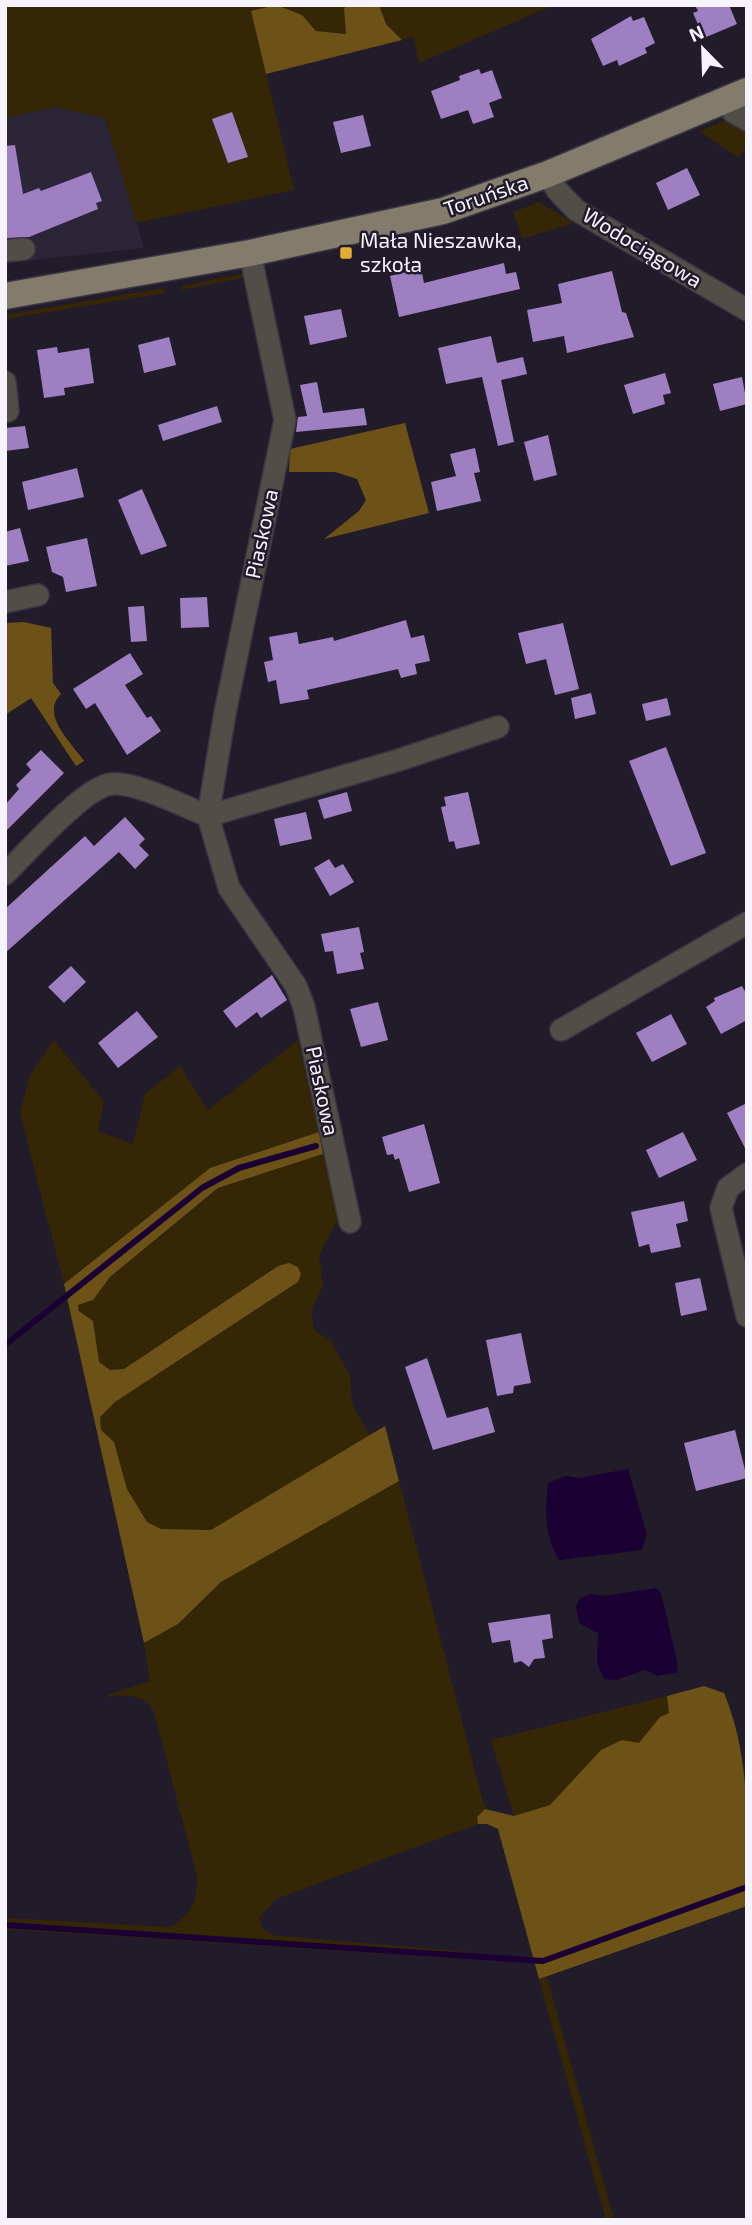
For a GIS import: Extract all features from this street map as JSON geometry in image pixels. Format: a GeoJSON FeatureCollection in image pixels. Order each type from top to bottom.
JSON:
{"type":"FeatureCollection","features":[{"type":"Feature","properties":{"kind":"main road","name":"Toruńska"},"geometry":{"type":"LineString","coordinates":[[5,296],[250,253],[443,211],[548,174],[736,95]]}},
{"type":"Feature","properties":{"kind":"street"},"geometry":{"type":"LineString","coordinates":[[736,95],[733,112],[747,120]]}},
{"type":"Feature","properties":{"kind":"street","name":"Wodociągowa"},"geometry":{"type":"LineString","coordinates":[[548,174],[557,190],[576,211],[747,310]]}},
{"type":"Feature","properties":{"kind":"street","name":"Piaskowa"},"geometry":{"type":"LineString","coordinates":[[250,253],[285,420],[225,713],[208,816],[229,888],[296,986],[304,1007],[350,1222]]}},
{"type":"Feature","properties":{"kind":"street"},"geometry":{"type":"LineString","coordinates":[[5,382],[8,411]]}},
{"type":"Feature","properties":{"kind":"street"},"geometry":{"type":"LineString","coordinates":[[5,602],[38,595]]}},
{"type":"Feature","properties":{"kind":"street"},"geometry":{"type":"LineString","coordinates":[[5,874],[88,794],[112,783],[138,789],[208,816],[400,760],[498,727]]}},
{"type":"Feature","properties":{"kind":"street"},"geometry":{"type":"LineString","coordinates":[[561,1030],[747,923]]}},
{"type":"Feature","properties":{"kind":"street"},"geometry":{"type":"LineString","coordinates":[[747,1174],[728,1188],[721,1208],[747,1316]]}},
{"type":"Feature","properties":{"kind":"shaded area"},"geometry":{"type":"Polygon","coordinates":[[[5,5],[275,5],[251,11],[294,190],[136,223],[105,118],[55,107],[5,118],[5,5]]]}},
{"type":"Feature","properties":{"kind":"shaded area"},"geometry":{"type":"Polygon","coordinates":[[[276,5],[347,5],[344,9],[347,34],[316,31],[302,15],[276,5]]]}},
{"type":"Feature","properties":{"kind":"shaded area"},"geometry":{"type":"Polygon","coordinates":[[[276,5],[302,15],[316,31],[346,34],[344,9],[347,5],[379,5],[386,24],[402,40],[266,74],[251,11],[276,5]]]}},
{"type":"Feature","properties":{"kind":"shaded area"},"geometry":{"type":"Polygon","coordinates":[[[379,5],[554,5],[419,63],[413,37],[402,40],[386,24],[379,5]]]}},
{"type":"Feature","properties":{"kind":"shaded area"},"geometry":{"type":"Polygon","coordinates":[[[55,107],[105,118],[144,248],[5,263],[5,118],[55,107]]]}},
{"type":"Feature","properties":{"kind":"shaded area"},"geometry":{"type":"Polygon","coordinates":[[[727,120],[747,129],[747,145],[739,158],[699,131],[727,120]]]}},
{"type":"Feature","properties":{"kind":"shaded area"},"geometry":{"type":"Polygon","coordinates":[[[539,202],[574,223],[522,239],[514,212],[539,202]]]}},
{"type":"Feature","properties":{"kind":"shaded area"},"geometry":{"type":"Polygon","coordinates":[[[247,273],[247,277],[181,290],[181,286],[247,273]]]}},
{"type":"Feature","properties":{"kind":"shaded area"},"geometry":{"type":"Polygon","coordinates":[[[163,288],[165,293],[5,319],[5,315],[163,288]]]}},
{"type":"Feature","properties":{"kind":"shaded area"},"geometry":{"type":"Polygon","coordinates":[[[405,423],[429,513],[324,539],[359,511],[366,500],[357,479],[335,472],[289,472],[290,449],[405,423]]]}},
{"type":"Feature","properties":{"kind":"shaded area"},"geometry":{"type":"Polygon","coordinates":[[[24,622],[51,628],[53,683],[61,694],[55,702],[54,711],[65,737],[84,761],[76,766],[31,698],[5,715],[5,623],[24,622]]]}},
{"type":"Feature","properties":{"kind":"shaded area"},"geometry":{"type":"Polygon","coordinates":[[[54,1040],[104,1102],[98,1131],[133,1144],[145,1094],[180,1066],[208,1110],[298,1040],[319,1132],[210,1168],[64,1284],[20,1113],[30,1075],[54,1040]]]}},
{"type":"Feature","properties":{"kind":"shaded area"},"geometry":{"type":"Polygon","coordinates":[[[319,1132],[323,1154],[218,1188],[110,1277],[93,1300],[78,1305],[79,1311],[93,1321],[99,1362],[110,1370],[124,1369],[278,1266],[289,1263],[298,1267],[301,1274],[298,1282],[115,1402],[100,1417],[101,1430],[114,1442],[127,1489],[147,1522],[161,1529],[211,1530],[385,1426],[399,1481],[221,1582],[178,1624],[144,1643],[64,1284],[210,1168],[319,1132]]]}},
{"type":"Feature","properties":{"kind":"shaded area"},"geometry":{"type":"Polygon","coordinates":[[[323,1154],[339,1217],[319,1255],[323,1285],[311,1311],[314,1330],[331,1341],[350,1376],[352,1404],[370,1436],[211,1530],[161,1529],[147,1522],[127,1489],[114,1443],[101,1430],[100,1417],[115,1402],[298,1282],[301,1274],[278,1266],[124,1369],[110,1370],[98,1363],[95,1345],[78,1305],[93,1300],[110,1277],[219,1188],[323,1154]]]}},
{"type":"Feature","properties":{"kind":"shaded area"},"geometry":{"type":"Polygon","coordinates":[[[628,1469],[647,1534],[642,1550],[559,1560],[547,1523],[548,1483],[566,1476],[579,1478],[628,1469]]]}},
{"type":"Feature","properties":{"kind":"shaded area"},"geometry":{"type":"Polygon","coordinates":[[[399,1481],[485,1809],[477,1817],[478,1824],[276,1899],[259,1918],[262,1928],[272,1935],[468,1952],[467,1959],[5,1929],[5,1918],[170,1927],[185,1917],[190,1911],[197,1890],[196,1872],[154,1712],[139,1698],[103,1697],[150,1681],[144,1643],[178,1624],[221,1582],[399,1481]]]}},
{"type":"Feature","properties":{"kind":"shaded area"},"geometry":{"type":"Polygon","coordinates":[[[656,1588],[661,1593],[678,1665],[677,1673],[657,1676],[645,1670],[616,1680],[604,1679],[597,1663],[598,1633],[579,1623],[576,1607],[580,1598],[591,1594],[604,1596],[656,1588]]]}},
{"type":"Feature","properties":{"kind":"shaded area"},"geometry":{"type":"Polygon","coordinates":[[[704,1686],[724,1693],[739,1744],[746,1797],[747,1906],[539,1979],[498,1829],[487,1824],[478,1824],[477,1817],[485,1809],[514,1816],[550,1805],[601,1750],[622,1740],[639,1743],[660,1717],[669,1713],[667,1696],[704,1686]]]}},
{"type":"Feature","properties":{"kind":"shaded area"},"geometry":{"type":"Polygon","coordinates":[[[667,1696],[669,1713],[660,1717],[639,1744],[601,1750],[551,1805],[514,1816],[491,1740],[667,1696]]]}},
{"type":"Feature","properties":{"kind":"shaded area"},"geometry":{"type":"Polygon","coordinates":[[[547,1977],[614,2220],[606,2220],[539,1979],[547,1977]]]}},
{"type":"Feature","properties":{"kind":"building"},"geometry":{"type":"Polygon","coordinates":[[[695,5],[729,5],[737,24],[704,38],[693,13],[698,11],[695,5]]]}},
{"type":"Feature","properties":{"kind":"building"},"geometry":{"type":"Polygon","coordinates":[[[631,16],[633,21],[644,17],[655,43],[645,48],[647,53],[619,66],[617,60],[603,66],[591,39],[631,16]]]}},
{"type":"Feature","properties":{"kind":"building"},"geometry":{"type":"Polygon","coordinates":[[[479,69],[481,74],[492,70],[502,98],[489,103],[494,117],[473,124],[468,110],[441,119],[431,91],[479,69]]]}},
{"type":"Feature","properties":{"kind":"building"},"geometry":{"type":"Polygon","coordinates":[[[232,112],[248,157],[228,163],[212,119],[232,112]]]}},
{"type":"Feature","properties":{"kind":"building"},"geometry":{"type":"Polygon","coordinates":[[[363,115],[371,146],[341,153],[333,122],[363,115]]]}},
{"type":"Feature","properties":{"kind":"building"},"geometry":{"type":"Polygon","coordinates":[[[15,145],[23,194],[39,188],[41,191],[91,172],[102,201],[96,203],[98,209],[29,237],[5,238],[5,146],[15,145]]]}},
{"type":"Feature","properties":{"kind":"building"},"geometry":{"type":"Polygon","coordinates":[[[687,168],[700,195],[668,210],[656,183],[687,168]]]}},
{"type":"Feature","properties":{"kind":"building"},"geometry":{"type":"Polygon","coordinates":[[[504,263],[506,274],[516,272],[520,289],[399,317],[390,276],[421,268],[424,283],[504,263]]]}},
{"type":"Feature","properties":{"kind":"building"},"geometry":{"type":"Polygon","coordinates":[[[612,271],[622,312],[626,313],[634,337],[567,353],[564,336],[533,342],[527,310],[562,303],[558,284],[612,271]]]}},
{"type":"Feature","properties":{"kind":"building"},"geometry":{"type":"Polygon","coordinates":[[[341,309],[347,337],[310,345],[304,316],[341,309]]]}},
{"type":"Feature","properties":{"kind":"building"},"geometry":{"type":"Polygon","coordinates":[[[491,336],[497,363],[523,357],[527,374],[501,380],[514,442],[498,446],[482,377],[446,384],[438,348],[491,336]]]}},
{"type":"Feature","properties":{"kind":"building"},"geometry":{"type":"Polygon","coordinates":[[[169,337],[176,365],[144,373],[138,345],[169,337]]]}},
{"type":"Feature","properties":{"kind":"building"},"geometry":{"type":"Polygon","coordinates":[[[57,347],[58,353],[89,348],[94,383],[64,388],[65,395],[44,398],[37,350],[57,347]]]}},
{"type":"Feature","properties":{"kind":"building"},"geometry":{"type":"Polygon","coordinates":[[[665,373],[671,393],[663,395],[665,404],[633,414],[624,385],[665,373]]]}},
{"type":"Feature","properties":{"kind":"building"},"geometry":{"type":"Polygon","coordinates":[[[742,377],[747,404],[720,411],[713,384],[742,377]]]}},
{"type":"Feature","properties":{"kind":"building"},"geometry":{"type":"Polygon","coordinates":[[[317,382],[323,413],[364,408],[367,425],[296,432],[298,417],[307,416],[300,385],[317,382]]]}},
{"type":"Feature","properties":{"kind":"building"},"geometry":{"type":"Polygon","coordinates":[[[217,406],[222,422],[163,441],[158,425],[217,406]]]}},
{"type":"Feature","properties":{"kind":"building"},"geometry":{"type":"Polygon","coordinates":[[[25,426],[29,448],[5,451],[5,428],[25,426]]]}},
{"type":"Feature","properties":{"kind":"building"},"geometry":{"type":"Polygon","coordinates":[[[548,435],[557,475],[534,481],[524,442],[548,435]]]}},
{"type":"Feature","properties":{"kind":"building"},"geometry":{"type":"Polygon","coordinates":[[[475,448],[480,472],[474,473],[481,501],[437,511],[431,482],[456,476],[450,454],[475,448]]]}},
{"type":"Feature","properties":{"kind":"building"},"geometry":{"type":"Polygon","coordinates":[[[77,468],[84,497],[28,510],[22,482],[77,468]]]}},
{"type":"Feature","properties":{"kind":"building"},"geometry":{"type":"Polygon","coordinates":[[[142,489],[167,546],[141,555],[118,500],[142,489]]]}},
{"type":"Feature","properties":{"kind":"building"},"geometry":{"type":"Polygon","coordinates":[[[20,528],[29,561],[5,566],[5,532],[20,528]]]}},
{"type":"Feature","properties":{"kind":"building"},"geometry":{"type":"Polygon","coordinates":[[[87,538],[97,586],[66,592],[63,577],[52,572],[46,547],[87,538]]]}},
{"type":"Feature","properties":{"kind":"building"},"geometry":{"type":"Polygon","coordinates":[[[207,597],[209,627],[181,628],[180,598],[207,597]]]}},
{"type":"Feature","properties":{"kind":"building"},"geometry":{"type":"Polygon","coordinates":[[[144,606],[147,641],[131,642],[128,607],[144,606]]]}},
{"type":"Feature","properties":{"kind":"building"},"geometry":{"type":"Polygon","coordinates":[[[406,620],[411,638],[424,635],[430,661],[415,664],[417,674],[401,678],[398,669],[307,690],[309,699],[280,704],[276,680],[268,682],[264,662],[273,660],[269,637],[297,632],[299,644],[333,637],[334,641],[406,620]]]}},
{"type":"Feature","properties":{"kind":"building"},"geometry":{"type":"Polygon","coordinates":[[[563,623],[579,689],[555,695],[546,659],[526,664],[518,633],[563,623]]]}},
{"type":"Feature","properties":{"kind":"building"},"geometry":{"type":"Polygon","coordinates":[[[130,653],[143,674],[125,685],[147,718],[151,716],[161,731],[127,755],[95,703],[86,709],[73,689],[130,653]]]}},
{"type":"Feature","properties":{"kind":"building"},"geometry":{"type":"Polygon","coordinates":[[[591,693],[596,714],[575,719],[571,698],[591,693]]]}},
{"type":"Feature","properties":{"kind":"building"},"geometry":{"type":"Polygon","coordinates":[[[667,698],[671,715],[646,721],[642,704],[667,698]]]}},
{"type":"Feature","properties":{"kind":"building"},"geometry":{"type":"Polygon","coordinates":[[[666,747],[706,853],[671,866],[629,761],[666,747]]]}},
{"type":"Feature","properties":{"kind":"building"},"geometry":{"type":"Polygon","coordinates":[[[41,750],[64,773],[5,832],[5,805],[19,789],[16,785],[31,770],[26,764],[41,750]]]}},
{"type":"Feature","properties":{"kind":"building"},"geometry":{"type":"Polygon","coordinates":[[[347,792],[352,811],[324,819],[318,800],[347,792]]]}},
{"type":"Feature","properties":{"kind":"building"},"geometry":{"type":"Polygon","coordinates":[[[468,792],[480,844],[456,849],[454,841],[449,842],[441,807],[446,806],[444,797],[468,792]]]}},
{"type":"Feature","properties":{"kind":"building"},"geometry":{"type":"Polygon","coordinates":[[[306,812],[312,839],[280,846],[274,819],[306,812]]]}},
{"type":"Feature","properties":{"kind":"building"},"geometry":{"type":"Polygon","coordinates":[[[125,817],[145,839],[139,845],[149,855],[135,869],[119,852],[5,953],[5,909],[85,836],[94,846],[125,817]]]}},
{"type":"Feature","properties":{"kind":"building"},"geometry":{"type":"Polygon","coordinates":[[[329,859],[335,868],[343,864],[354,882],[330,896],[314,868],[329,859]]]}},
{"type":"Feature","properties":{"kind":"building"},"geometry":{"type":"Polygon","coordinates":[[[359,927],[364,969],[337,974],[333,951],[325,952],[321,934],[359,927]]]}},
{"type":"Feature","properties":{"kind":"building"},"geometry":{"type":"Polygon","coordinates":[[[71,966],[86,982],[64,1003],[48,987],[71,966]]]}},
{"type":"Feature","properties":{"kind":"building"},"geometry":{"type":"Polygon","coordinates":[[[272,975],[287,1000],[261,1018],[257,1012],[236,1028],[223,1011],[272,975]]]}},
{"type":"Feature","properties":{"kind":"building"},"geometry":{"type":"Polygon","coordinates":[[[742,986],[747,995],[747,1020],[721,1034],[706,1007],[715,1001],[714,998],[742,986]]]}},
{"type":"Feature","properties":{"kind":"building"},"geometry":{"type":"Polygon","coordinates":[[[378,1002],[388,1040],[361,1047],[350,1009],[378,1002]]]}},
{"type":"Feature","properties":{"kind":"building"},"geometry":{"type":"Polygon","coordinates":[[[137,1011],[158,1037],[118,1068],[98,1043],[137,1011]]]}},
{"type":"Feature","properties":{"kind":"building"},"geometry":{"type":"Polygon","coordinates":[[[671,1014],[687,1044],[652,1062],[636,1033],[671,1014]]]}},
{"type":"Feature","properties":{"kind":"building"},"geometry":{"type":"Polygon","coordinates":[[[747,1103],[747,1152],[727,1113],[747,1103]]]}},
{"type":"Feature","properties":{"kind":"building"},"geometry":{"type":"Polygon","coordinates":[[[424,1124],[440,1183],[409,1192],[399,1158],[395,1160],[393,1154],[387,1155],[382,1137],[424,1124]]]}},
{"type":"Feature","properties":{"kind":"building"},"geometry":{"type":"Polygon","coordinates":[[[683,1132],[697,1160],[659,1178],[646,1150],[683,1132]]]}},
{"type":"Feature","properties":{"kind":"building"},"geometry":{"type":"Polygon","coordinates":[[[684,1201],[688,1221],[676,1224],[681,1247],[651,1253],[649,1244],[639,1247],[631,1212],[684,1201]]]}},
{"type":"Feature","properties":{"kind":"building"},"geometry":{"type":"Polygon","coordinates":[[[700,1278],[707,1310],[681,1316],[675,1283],[700,1278]]]}},
{"type":"Feature","properties":{"kind":"building"},"geometry":{"type":"Polygon","coordinates":[[[521,1333],[531,1383],[514,1386],[513,1393],[497,1396],[486,1340],[521,1333]]]}},
{"type":"Feature","properties":{"kind":"building"},"geometry":{"type":"Polygon","coordinates":[[[427,1358],[447,1418],[488,1407],[495,1432],[433,1450],[405,1367],[427,1358]]]}},
{"type":"Feature","properties":{"kind":"building"},"geometry":{"type":"Polygon","coordinates":[[[735,1430],[747,1478],[696,1491],[684,1443],[735,1430]]]}},
{"type":"Feature","properties":{"kind":"building"},"geometry":{"type":"Polygon","coordinates":[[[550,1614],[553,1638],[542,1640],[545,1658],[534,1659],[529,1667],[521,1661],[514,1663],[510,1640],[492,1643],[488,1623],[550,1614]]]}},
{"type":"Feature","properties":{"kind":"waterway"},"geometry":{"type":"LineString","coordinates":[[5,1345],[202,1188],[239,1168],[316,1146]]}},
{"type":"Feature","properties":{"kind":"waterway"},"geometry":{"type":"LineString","coordinates":[[5,1925],[543,1961],[747,1887]]}},
{"type":"Feature","properties":{"kind":"place","name":"Mała Nieszawka, szkoła"},"geometry":{"type":"Point","coordinates":[346,253]}}]}
